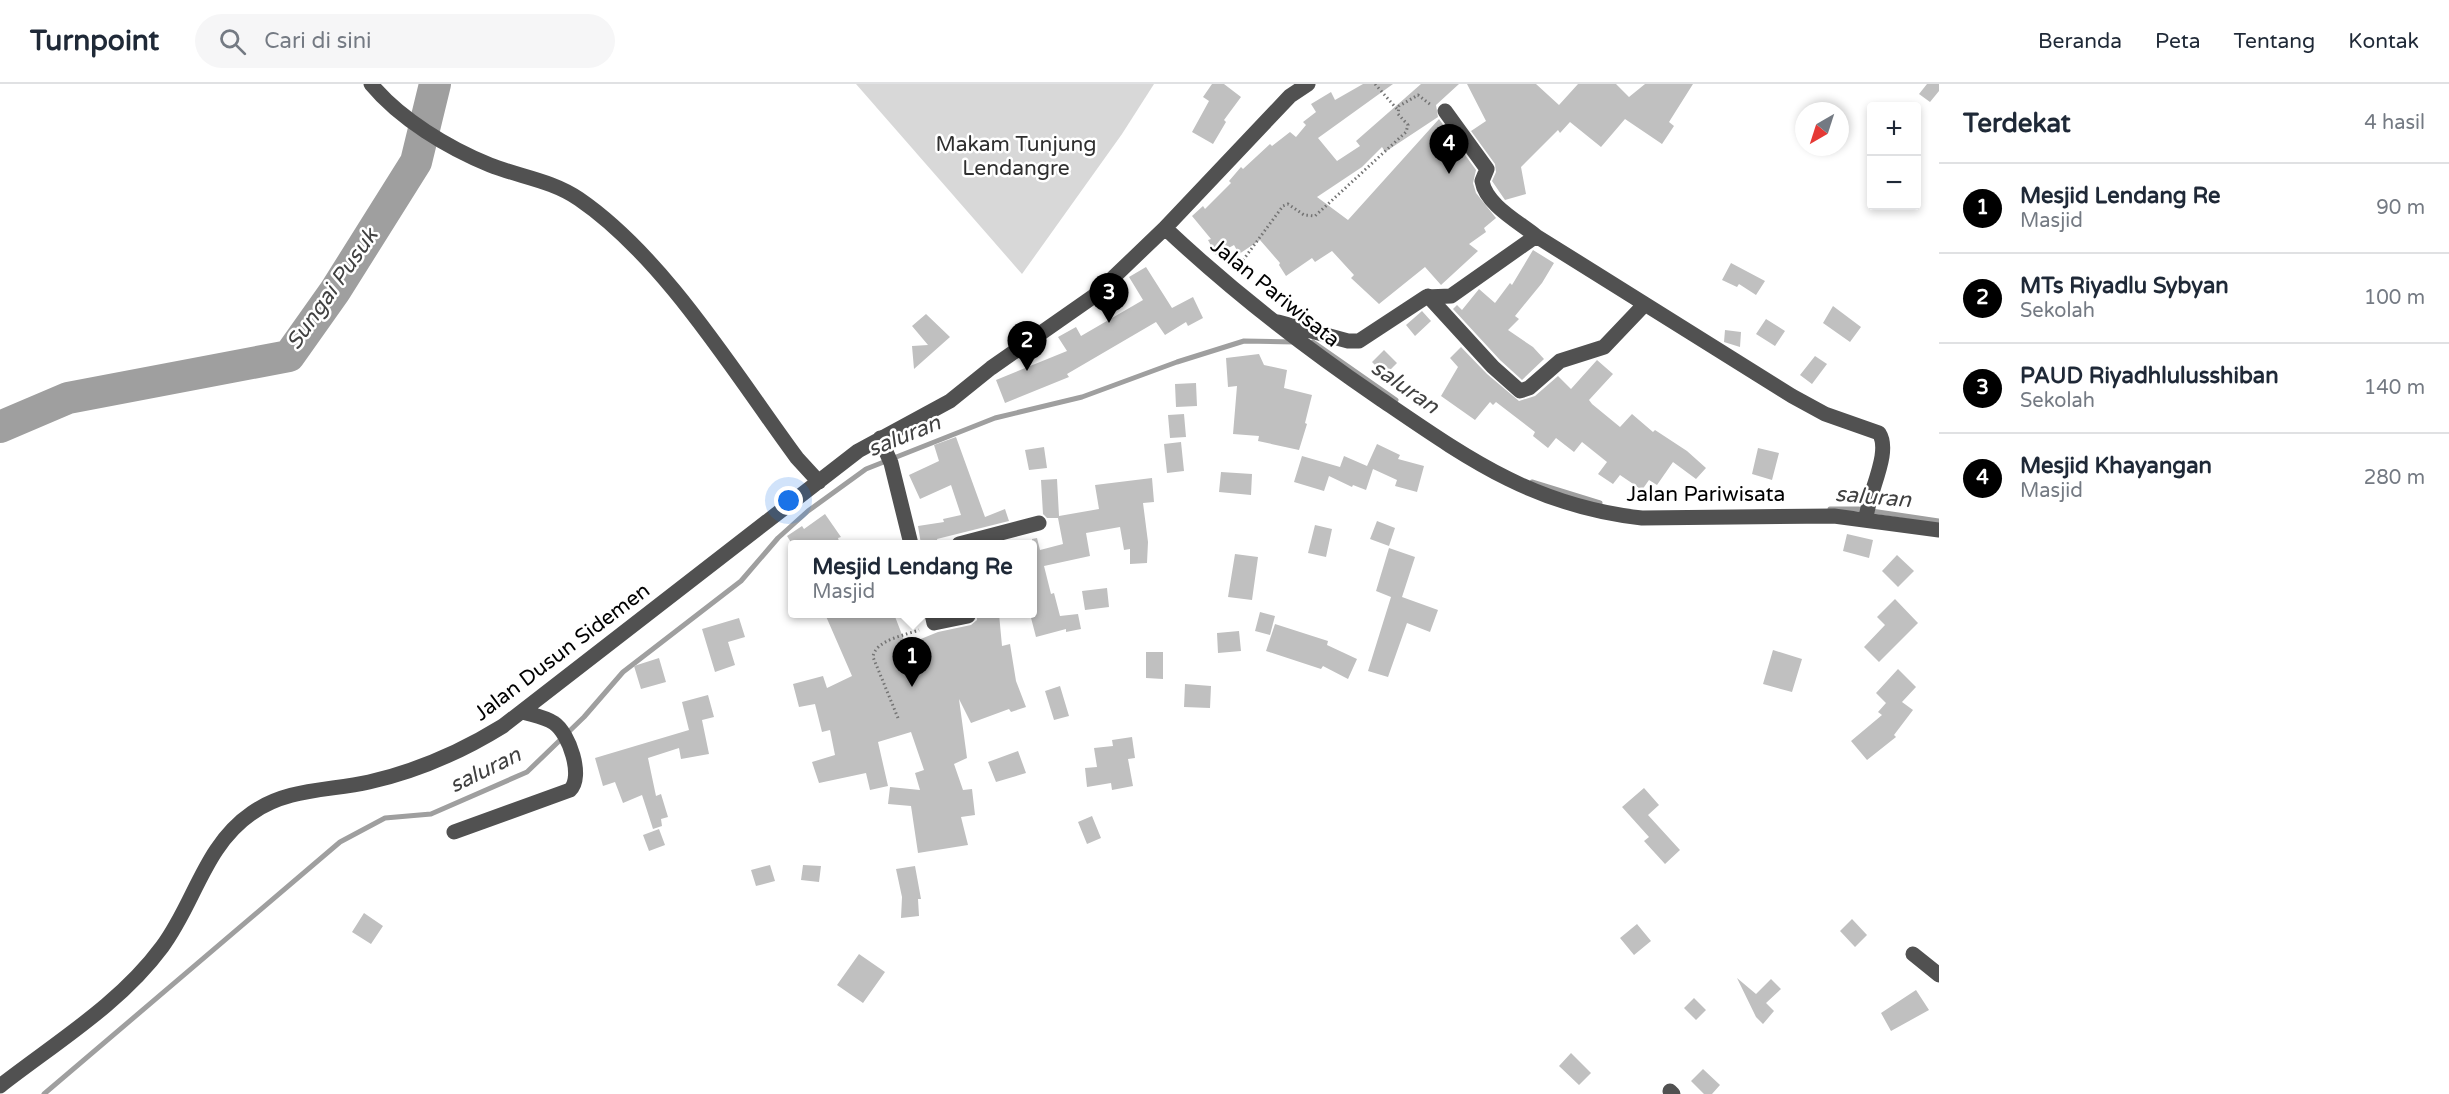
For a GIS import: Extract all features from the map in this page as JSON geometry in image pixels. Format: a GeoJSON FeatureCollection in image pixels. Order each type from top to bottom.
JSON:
{"type":"FeatureCollection","features":[{"type":"Feature","properties":{"kind":"street"},"geometry":{"type":"LineString","coordinates":[[371,84],[400,112],[441,140],[489,165],[539,179],[566,191],[590,207],[635,249],[676,296],[797,458],[819,482]]}},
{"type":"Feature","properties":{"kind":"street","name":"Jalan Dusun Sidemen"},"geometry":{"type":"LineString","coordinates":[[0,1086],[109,1002],[146,967],[176,927],[213,850],[232,829],[254,811],[302,791],[365,783],[414,770],[474,743],[523,712],[858,451],[881,441],[959,394],[991,368],[1094,296],[1165,228],[1290,96],[1308,84]]}},
{"type":"Feature","properties":{"kind":"street"},"geometry":{"type":"LineString","coordinates":[[1445,111],[1487,169],[1482,181],[1488,194],[1501,208],[1536,236],[1644,305],[1825,414],[1879,433],[1885,448],[1867,513]]}},
{"type":"Feature","properties":{"kind":"street","name":"Jalan Pariwisata"},"geometry":{"type":"LineString","coordinates":[[1165,228],[1226,283],[1299,342],[1463,456],[1508,481],[1554,499],[1616,515],[1642,518],[1834,516],[1867,513],[1939,531]]}},
{"type":"Feature","properties":{"kind":"street"},"geometry":{"type":"LineString","coordinates":[[1272,321],[1356,342],[1366,338],[1428,297],[1451,296],[1536,236]]}},
{"type":"Feature","properties":{"kind":"street"},"geometry":{"type":"LineString","coordinates":[[1428,297],[1493,367],[1521,391],[1529,388],[1560,360],[1604,347],[1644,305]]}},
{"type":"Feature","properties":{"kind":"street"},"geometry":{"type":"LineString","coordinates":[[881,441],[891,463],[910,540]]}},
{"type":"Feature","properties":{"kind":"street"},"geometry":{"type":"LineString","coordinates":[[975,540],[1039,524]]}},
{"type":"Feature","properties":{"kind":"street"},"geometry":{"type":"LineString","coordinates":[[454,832],[570,790],[575,786],[578,772],[565,736],[555,723],[523,712]]}},
{"type":"Feature","properties":{"kind":"street"},"geometry":{"type":"LineString","coordinates":[[1913,954],[1939,975]]}},
{"type":"Feature","properties":{"kind":"path"},"geometry":{"type":"LineString","coordinates":[[1226,283],[1283,206],[1288,204],[1304,215],[1315,216],[1406,132],[1408,125],[1375,84]]}},
{"type":"Feature","properties":{"kind":"path"},"geometry":{"type":"LineString","coordinates":[[1397,109],[1418,95],[1428,104],[1435,104],[1445,111]]}},
{"type":"Feature","properties":{"kind":"path"},"geometry":{"type":"LineString","coordinates":[[898,718],[873,657],[875,650],[879,645],[933,618]]}},
{"type":"Feature","properties":{"kind":"green space","name":"Makam Tunjung Lendangre"},"geometry":{"type":"Polygon","coordinates":[[[856,84],[1154,84],[1122,134],[1022,274],[856,84]]]}},
{"type":"Feature","properties":{"kind":"building"},"geometry":{"type":"Polygon","coordinates":[[[1212,84],[1224,84],[1241,97],[1224,120],[1226,122],[1213,144],[1192,132],[1209,101],[1203,97],[1212,84]]]}},
{"type":"Feature","properties":{"kind":"building"},"geometry":{"type":"Polygon","coordinates":[[[1363,84],[1393,84],[1318,138],[1337,161],[1360,146],[1356,141],[1421,84],[1459,84],[1436,105],[1438,117],[1385,152],[1382,147],[1362,167],[1317,197],[1348,220],[1439,119],[1476,170],[1473,183],[1476,193],[1496,218],[1484,228],[1486,232],[1469,244],[1478,251],[1441,285],[1425,267],[1379,304],[1351,278],[1354,275],[1332,251],[1315,262],[1312,258],[1286,276],[1280,263],[1260,240],[1239,254],[1234,245],[1216,255],[1208,240],[1211,239],[1192,216],[1203,206],[1205,209],[1231,183],[1229,181],[1241,167],[1243,169],[1270,144],[1272,146],[1290,132],[1296,137],[1306,125],[1303,122],[1316,112],[1311,104],[1331,92],[1335,100],[1363,84]]]}},
{"type":"Feature","properties":{"kind":"building"},"geometry":{"type":"Polygon","coordinates":[[[1467,84],[1536,84],[1559,105],[1578,84],[1616,84],[1629,97],[1645,84],[1693,84],[1669,122],[1674,126],[1662,144],[1625,119],[1601,147],[1570,122],[1560,133],[1558,130],[1521,167],[1526,194],[1505,200],[1492,181],[1496,172],[1495,164],[1471,131],[1486,121],[1467,84]]]}},
{"type":"Feature","properties":{"kind":"building"},"geometry":{"type":"Polygon","coordinates":[[[1927,84],[1939,84],[1939,91],[1930,102],[1919,94],[1927,84]]]}},
{"type":"Feature","properties":{"kind":"building"},"geometry":{"type":"Polygon","coordinates":[[[1533,250],[1554,263],[1542,283],[1515,316],[1519,319],[1508,330],[1533,347],[1544,359],[1522,380],[1500,360],[1453,309],[1457,305],[1462,310],[1479,289],[1495,303],[1510,283],[1512,285],[1533,250]]]}},
{"type":"Feature","properties":{"kind":"building"},"geometry":{"type":"Polygon","coordinates":[[[1731,263],[1765,281],[1756,295],[1739,284],[1737,287],[1722,280],[1731,263]]]}},
{"type":"Feature","properties":{"kind":"building"},"geometry":{"type":"Polygon","coordinates":[[[1146,267],[1172,308],[1193,297],[1203,318],[1188,326],[1186,322],[1165,335],[1156,322],[1067,374],[1069,377],[1005,403],[996,380],[1067,351],[1058,337],[1076,327],[1081,336],[1143,300],[1129,277],[1146,267]]]}},
{"type":"Feature","properties":{"kind":"building"},"geometry":{"type":"Polygon","coordinates":[[[1833,306],[1861,327],[1850,342],[1823,323],[1833,306]]]}},
{"type":"Feature","properties":{"kind":"building"},"geometry":{"type":"Polygon","coordinates":[[[1422,311],[1431,321],[1415,336],[1406,325],[1422,311]]]}},
{"type":"Feature","properties":{"kind":"building"},"geometry":{"type":"Polygon","coordinates":[[[926,314],[950,337],[914,369],[912,346],[928,345],[912,326],[926,314]]]}},
{"type":"Feature","properties":{"kind":"building"},"geometry":{"type":"Polygon","coordinates":[[[1766,319],[1785,331],[1775,346],[1756,334],[1766,319]]]}},
{"type":"Feature","properties":{"kind":"building"},"geometry":{"type":"Polygon","coordinates":[[[1725,330],[1741,332],[1740,347],[1724,342],[1725,330]]]}},
{"type":"Feature","properties":{"kind":"building"},"geometry":{"type":"Polygon","coordinates":[[[1461,347],[1487,374],[1519,401],[1535,396],[1558,376],[1571,389],[1597,360],[1613,374],[1589,400],[1592,404],[1620,427],[1632,414],[1653,432],[1655,430],[1687,451],[1706,468],[1696,479],[1673,462],[1657,485],[1649,480],[1642,490],[1620,475],[1613,484],[1598,474],[1607,462],[1582,442],[1574,452],[1556,438],[1548,448],[1533,436],[1535,432],[1496,402],[1493,405],[1490,402],[1475,420],[1441,396],[1458,367],[1450,358],[1461,347]]]}},
{"type":"Feature","properties":{"kind":"building"},"geometry":{"type":"Polygon","coordinates":[[[1384,350],[1397,363],[1385,375],[1372,362],[1384,350]]]}},
{"type":"Feature","properties":{"kind":"building"},"geometry":{"type":"Polygon","coordinates":[[[1259,354],[1264,365],[1287,370],[1284,388],[1312,395],[1305,423],[1307,424],[1299,450],[1258,441],[1259,436],[1233,434],[1237,386],[1228,387],[1226,358],[1259,354]]]}},
{"type":"Feature","properties":{"kind":"building"},"geometry":{"type":"Polygon","coordinates":[[[1815,356],[1827,364],[1812,384],[1800,375],[1815,356]]]}},
{"type":"Feature","properties":{"kind":"building"},"geometry":{"type":"Polygon","coordinates":[[[1196,383],[1197,406],[1176,407],[1175,384],[1196,383]]]}},
{"type":"Feature","properties":{"kind":"building"},"geometry":{"type":"Polygon","coordinates":[[[1184,414],[1186,437],[1170,438],[1168,415],[1184,414]]]}},
{"type":"Feature","properties":{"kind":"building"},"geometry":{"type":"Polygon","coordinates":[[[956,437],[985,517],[1005,509],[1009,521],[937,540],[920,540],[918,526],[944,522],[943,519],[961,515],[951,485],[920,499],[909,475],[939,461],[934,445],[956,437]]]}},
{"type":"Feature","properties":{"kind":"building"},"geometry":{"type":"Polygon","coordinates":[[[1181,442],[1184,471],[1167,473],[1164,444],[1181,442]]]}},
{"type":"Feature","properties":{"kind":"building"},"geometry":{"type":"Polygon","coordinates":[[[1377,444],[1400,455],[1398,459],[1424,466],[1417,492],[1395,486],[1397,480],[1373,469],[1366,490],[1353,485],[1352,487],[1329,476],[1324,491],[1294,482],[1302,456],[1340,467],[1344,456],[1367,466],[1377,444]]]}},
{"type":"Feature","properties":{"kind":"building"},"geometry":{"type":"Polygon","coordinates":[[[1044,447],[1047,468],[1029,470],[1025,450],[1044,447]]]}},
{"type":"Feature","properties":{"kind":"building"},"geometry":{"type":"Polygon","coordinates":[[[1758,448],[1779,453],[1772,480],[1752,474],[1758,448]]]}},
{"type":"Feature","properties":{"kind":"building"},"geometry":{"type":"Polygon","coordinates":[[[1221,472],[1252,474],[1251,495],[1219,492],[1221,472]]]}},
{"type":"Feature","properties":{"kind":"building"},"geometry":{"type":"Polygon","coordinates":[[[1152,478],[1154,502],[1143,503],[1148,542],[1147,563],[1130,564],[1130,549],[1124,550],[1120,527],[1086,533],[1090,556],[1044,566],[1051,594],[1054,593],[1060,616],[1078,614],[1081,629],[1066,632],[1066,629],[1036,637],[1031,618],[1037,618],[1037,540],[1032,539],[1037,538],[1040,550],[1063,544],[1058,518],[1047,518],[1043,514],[1041,480],[1057,479],[1059,516],[1099,509],[1095,485],[1152,478]]]}},
{"type":"Feature","properties":{"kind":"building"},"geometry":{"type":"Polygon","coordinates":[[[825,514],[841,537],[839,540],[790,540],[787,536],[802,526],[804,529],[825,514]]]}},
{"type":"Feature","properties":{"kind":"building"},"geometry":{"type":"Polygon","coordinates":[[[1377,521],[1395,528],[1389,546],[1370,539],[1377,521]]]}},
{"type":"Feature","properties":{"kind":"building"},"geometry":{"type":"Polygon","coordinates":[[[1315,525],[1332,529],[1326,557],[1308,553],[1315,525]]]}},
{"type":"Feature","properties":{"kind":"building"},"geometry":{"type":"Polygon","coordinates":[[[1847,534],[1873,540],[1869,558],[1843,551],[1847,534]]]}},
{"type":"Feature","properties":{"kind":"building"},"geometry":{"type":"Polygon","coordinates":[[[1389,548],[1415,557],[1402,597],[1438,610],[1430,632],[1407,623],[1388,677],[1368,671],[1391,597],[1376,591],[1389,548]]]}},
{"type":"Feature","properties":{"kind":"building"},"geometry":{"type":"Polygon","coordinates":[[[1235,554],[1258,557],[1252,600],[1228,597],[1235,554]]]}},
{"type":"Feature","properties":{"kind":"building"},"geometry":{"type":"Polygon","coordinates":[[[1897,555],[1914,571],[1898,587],[1882,571],[1897,555]]]}},
{"type":"Feature","properties":{"kind":"building"},"geometry":{"type":"Polygon","coordinates":[[[1107,588],[1109,607],[1085,610],[1082,591],[1107,588]]]}},
{"type":"Feature","properties":{"kind":"building"},"geometry":{"type":"Polygon","coordinates":[[[1895,599],[1918,623],[1879,662],[1864,647],[1885,625],[1877,617],[1895,599]]]}},
{"type":"Feature","properties":{"kind":"building"},"geometry":{"type":"Polygon","coordinates":[[[1260,612],[1275,616],[1270,635],[1255,631],[1260,612]]]}},
{"type":"Feature","properties":{"kind":"building"},"geometry":{"type":"Polygon","coordinates":[[[739,618],[745,637],[728,642],[735,665],[715,672],[702,629],[739,618]]]}},
{"type":"Feature","properties":{"kind":"building"},"geometry":{"type":"Polygon","coordinates":[[[827,618],[896,618],[906,645],[938,632],[971,625],[977,618],[999,618],[1002,646],[1010,644],[1016,681],[1026,707],[1011,712],[1009,709],[971,723],[959,699],[967,758],[954,764],[963,790],[972,789],[975,815],[961,817],[968,845],[918,853],[911,806],[888,804],[890,787],[920,790],[915,773],[924,770],[911,732],[878,742],[888,786],[870,790],[866,773],[819,783],[812,762],[835,755],[830,730],[822,732],[815,704],[799,707],[793,684],[823,676],[827,688],[852,676],[827,618]]]}},
{"type":"Feature","properties":{"kind":"building"},"geometry":{"type":"Polygon","coordinates":[[[1275,624],[1328,641],[1327,645],[1357,659],[1348,679],[1323,666],[1321,669],[1266,651],[1275,624]]]}},
{"type":"Feature","properties":{"kind":"building"},"geometry":{"type":"Polygon","coordinates":[[[1239,631],[1241,651],[1218,653],[1217,633],[1239,631]]]}},
{"type":"Feature","properties":{"kind":"building"},"geometry":{"type":"Polygon","coordinates":[[[1773,650],[1802,659],[1792,692],[1763,684],[1773,650]]]}},
{"type":"Feature","properties":{"kind":"building"},"geometry":{"type":"Polygon","coordinates":[[[1146,652],[1163,652],[1163,679],[1146,678],[1146,652]]]}},
{"type":"Feature","properties":{"kind":"building"},"geometry":{"type":"Polygon","coordinates":[[[659,658],[666,682],[641,689],[634,666],[659,658]]]}},
{"type":"Feature","properties":{"kind":"building"},"geometry":{"type":"Polygon","coordinates":[[[1898,669],[1916,687],[1902,702],[1913,710],[1894,735],[1896,737],[1867,760],[1851,741],[1882,715],[1878,712],[1886,703],[1876,693],[1898,669]]]}},
{"type":"Feature","properties":{"kind":"building"},"geometry":{"type":"Polygon","coordinates":[[[1185,684],[1211,686],[1210,708],[1184,707],[1185,684]]]}},
{"type":"Feature","properties":{"kind":"building"},"geometry":{"type":"Polygon","coordinates":[[[1060,686],[1069,716],[1054,720],[1045,691],[1060,686]]]}},
{"type":"Feature","properties":{"kind":"building"},"geometry":{"type":"Polygon","coordinates":[[[708,695],[714,717],[702,720],[709,754],[681,759],[679,748],[648,758],[656,796],[661,794],[668,817],[661,819],[662,826],[653,829],[642,795],[623,803],[615,782],[603,786],[595,758],[689,730],[682,702],[708,695]]]}},
{"type":"Feature","properties":{"kind":"building"},"geometry":{"type":"Polygon","coordinates":[[[1132,737],[1135,758],[1128,759],[1133,786],[1112,790],[1111,783],[1087,787],[1085,768],[1097,767],[1094,748],[1113,746],[1112,740],[1132,737]]]}},
{"type":"Feature","properties":{"kind":"building"},"geometry":{"type":"Polygon","coordinates":[[[1018,751],[1026,773],[996,782],[988,762],[1018,751]]]}},
{"type":"Feature","properties":{"kind":"building"},"geometry":{"type":"Polygon","coordinates":[[[1644,788],[1659,805],[1648,815],[1680,850],[1665,864],[1644,841],[1649,837],[1622,807],[1644,788]]]}},
{"type":"Feature","properties":{"kind":"building"},"geometry":{"type":"Polygon","coordinates":[[[1092,816],[1101,838],[1087,844],[1078,822],[1092,816]]]}},
{"type":"Feature","properties":{"kind":"building"},"geometry":{"type":"Polygon","coordinates":[[[659,829],[665,845],[649,851],[643,835],[659,829]]]}},
{"type":"Feature","properties":{"kind":"building"},"geometry":{"type":"Polygon","coordinates":[[[770,865],[775,881],[756,886],[751,870],[770,865]]]}},
{"type":"Feature","properties":{"kind":"building"},"geometry":{"type":"Polygon","coordinates":[[[803,865],[821,866],[819,882],[801,880],[803,865]]]}},
{"type":"Feature","properties":{"kind":"building"},"geometry":{"type":"Polygon","coordinates":[[[915,866],[921,899],[918,899],[919,916],[901,918],[902,897],[896,869],[915,866]]]}},
{"type":"Feature","properties":{"kind":"building"},"geometry":{"type":"Polygon","coordinates":[[[364,913],[383,926],[371,944],[352,932],[364,913]]]}},
{"type":"Feature","properties":{"kind":"building"},"geometry":{"type":"Polygon","coordinates":[[[1852,919],[1867,935],[1855,947],[1840,931],[1852,919]]]}},
{"type":"Feature","properties":{"kind":"building"},"geometry":{"type":"Polygon","coordinates":[[[1637,924],[1651,941],[1634,955],[1620,938],[1637,924]]]}},
{"type":"Feature","properties":{"kind":"building"},"geometry":{"type":"Polygon","coordinates":[[[859,954],[885,972],[863,1003],[837,985],[859,954]]]}},
{"type":"Feature","properties":{"kind":"building"},"geometry":{"type":"Polygon","coordinates":[[[1737,978],[1756,994],[1771,979],[1781,989],[1766,1003],[1774,1011],[1763,1024],[1756,1017],[1737,978]]]}},
{"type":"Feature","properties":{"kind":"building"},"geometry":{"type":"Polygon","coordinates":[[[1916,990],[1929,1010],[1891,1031],[1881,1013],[1916,990]]]}},
{"type":"Feature","properties":{"kind":"building"},"geometry":{"type":"Polygon","coordinates":[[[1694,998],[1706,1010],[1696,1020],[1684,1008],[1694,998]]]}},
{"type":"Feature","properties":{"kind":"building"},"geometry":{"type":"Polygon","coordinates":[[[1571,1053],[1591,1073],[1579,1085],[1559,1066],[1571,1053]]]}},
{"type":"Feature","properties":{"kind":"building"},"geometry":{"type":"Polygon","coordinates":[[[1703,1069],[1720,1085],[1712,1094],[1704,1094],[1691,1081],[1703,1069]]]}},
{"type":"Feature","properties":{"kind":"waterway","name":"Sungai Pusuk"},"geometry":{"type":"LineString","coordinates":[[0,427],[68,398],[289,356],[335,291],[416,162],[435,84]]}},
{"type":"Feature","properties":{"kind":"waterway","name":"saluran"},"geometry":{"type":"LineString","coordinates":[[44,1094],[340,842],[385,818],[431,814],[527,772],[584,717],[623,672],[741,581],[778,538],[808,511],[866,469],[995,418],[1082,397],[1177,362],[1244,341],[1294,342]]}},
{"type":"Feature","properties":{"kind":"waterway","name":"saluran"},"geometry":{"type":"LineString","coordinates":[[1313,342],[1396,400]]}},
{"type":"Feature","properties":{"kind":"waterway","name":"saluran"},"geometry":{"type":"LineString","coordinates":[[1532,482],[1600,503]]}},
{"type":"Feature","properties":{"kind":"waterway","name":"saluran"},"geometry":{"type":"LineString","coordinates":[[1830,509],[1858,509],[1939,521]]}},
{"type":"Feature","properties":{"kind":"place","name":"Mesjid Khayangan"},"geometry":{"type":"Point","coordinates":[1449,174]}},
{"type":"Feature","properties":{"kind":"place","name":"PAUD Riyadhlulusshiban"},"geometry":{"type":"Point","coordinates":[1109,323]}},
{"type":"Feature","properties":{"kind":"place","name":"MTs Riyadlu Sybyan"},"geometry":{"type":"Point","coordinates":[1027,371]}},
{"type":"Feature","properties":{"kind":"place","name":"Mesjid Lendang Re"},"geometry":{"type":"Point","coordinates":[912,687]}}]}
